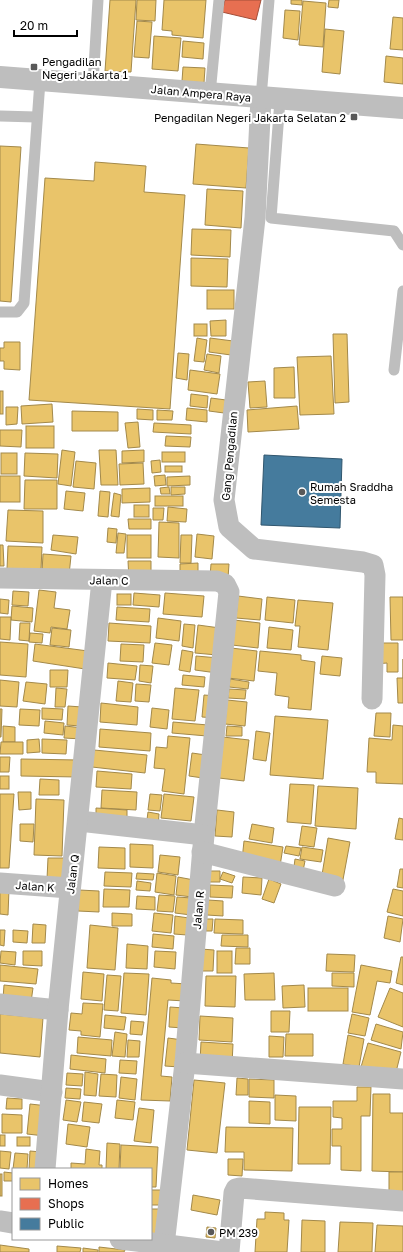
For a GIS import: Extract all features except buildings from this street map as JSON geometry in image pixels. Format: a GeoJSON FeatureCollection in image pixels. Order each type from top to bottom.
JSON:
{"type":"FeatureCollection","features":[{"type":"Feature","properties":{"kind":"street","name":"Jalan Ampera Raya"},"geometry":{"type":"LineString","coordinates":[[0,77],[270,99],[403,108]]}},
{"type":"Feature","properties":{"kind":"street","name":"Gang Pengadilan"},"geometry":{"type":"LineString","coordinates":[[270,99],[255,218],[224,500],[229,527],[254,549],[363,562],[373,565],[375,575],[372,699]]}},
{"type":"Feature","properties":{"kind":"street","name":"Jalan C"},"geometry":{"type":"LineString","coordinates":[[0,578],[217,581]]}},
{"type":"Feature","properties":{"kind":"street","name":"Jalan Q"},"geometry":{"type":"LineString","coordinates":[[45,1168],[58,1010],[102,580]]}},
{"type":"Feature","properties":{"kind":"street","name":"Jalan R"},"geometry":{"type":"LineString","coordinates":[[164,1245],[185,1063],[203,844],[229,592],[225,584],[217,581]]}},
{"type":"Feature","properties":{"kind":"street"},"geometry":{"type":"LineString","coordinates":[[78,821],[203,844],[335,886]]}},
{"type":"Feature","properties":{"kind":"street","name":"Jalan K"},"geometry":{"type":"LineString","coordinates":[[0,883],[70,888]]}},
{"type":"Feature","properties":{"kind":"street"},"geometry":{"type":"LineString","coordinates":[[0,1004],[58,1010]]}},
{"type":"Feature","properties":{"kind":"street"},"geometry":{"type":"LineString","coordinates":[[185,1063],[403,1079]]}},
{"type":"Feature","properties":{"kind":"street"},"geometry":{"type":"LineString","coordinates":[[0,1085],[52,1092]]}},
{"type":"Feature","properties":{"kind":"street"},"geometry":{"type":"LineString","coordinates":[[229,1252],[234,1193],[236,1189],[240,1188],[403,1201]]}},
{"type":"Feature","properties":{"kind":"street"},"geometry":{"type":"LineString","coordinates":[[0,1221],[12,1223]]}},
{"type":"Feature","properties":{"kind":"street"},"geometry":{"type":"LineString","coordinates":[[127,1240],[223,1252]]}},
{"type":"Feature","properties":{"kind":"lane"},"geometry":{"type":"LineString","coordinates":[[92,84],[98,0]]}},
{"type":"Feature","properties":{"kind":"lane"},"geometry":{"type":"LineString","coordinates":[[210,94],[219,0]]}},
{"type":"Feature","properties":{"kind":"lane"},"geometry":{"type":"LineString","coordinates":[[269,0],[271,218],[394,231],[403,245]]}},
{"type":"Feature","properties":{"kind":"lane"},"geometry":{"type":"LineString","coordinates":[[0,312],[17,312],[24,303],[36,117],[40,81]]}},
{"type":"Feature","properties":{"kind":"lane"},"geometry":{"type":"LineString","coordinates":[[0,116],[36,117]]}},
{"type":"Feature","properties":{"kind":"lane"},"geometry":{"type":"LineString","coordinates":[[394,370],[403,291]]}},
{"type":"Feature","properties":{"kind":"place","name":"Pengadilan Negeri Jakarta 1"},"geometry":{"type":"Point","coordinates":[34,67]}},
{"type":"Feature","properties":{"kind":"place","name":"Pengadilan Negeri Jakarta Selatan 2"},"geometry":{"type":"Point","coordinates":[354,117]}},
{"type":"Feature","properties":{"kind":"place","name":"Rumah Sraddha Semesta"},"geometry":{"type":"Point","coordinates":[302,492]}},
{"type":"Feature","properties":{"kind":"place","name":"PM 239"},"geometry":{"type":"Point","coordinates":[211,1232]}}]}
